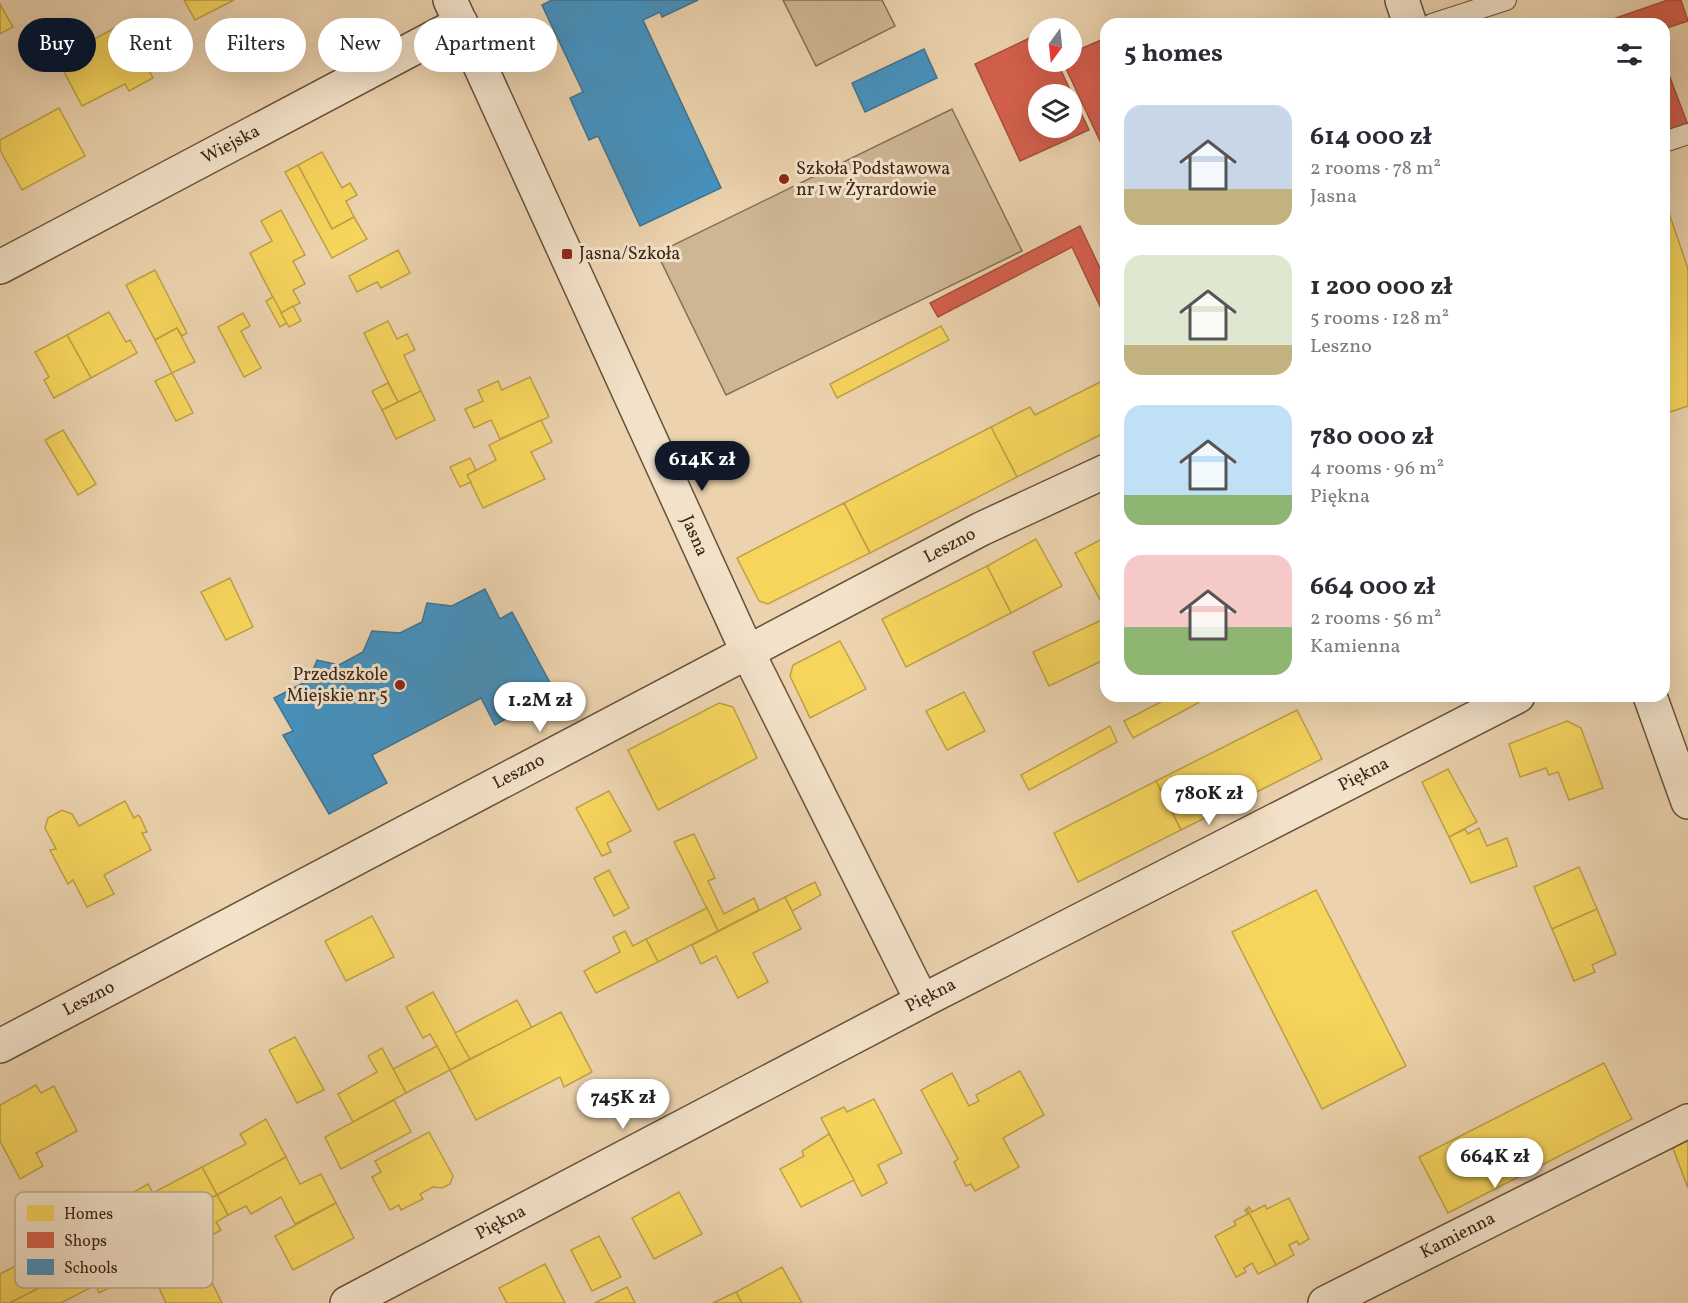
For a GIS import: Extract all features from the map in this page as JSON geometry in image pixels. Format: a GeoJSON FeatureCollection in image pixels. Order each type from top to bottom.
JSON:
{"type":"FeatureCollection","features":[{"type":"Feature","properties":{"kind":"street"},"geometry":{"type":"LineString","coordinates":[[1402,0],[1408,18]]}},
{"type":"Feature","properties":{"kind":"street","name":"Wiejska"},"geometry":{"type":"LineString","coordinates":[[0,267],[456,12]]}},
{"type":"Feature","properties":{"kind":"street","name":"Jasna"},"geometry":{"type":"LineString","coordinates":[[456,12],[748,653],[922,1001]]}},
{"type":"Feature","properties":{"kind":"street","name":"Leszno"},"geometry":{"type":"LineString","coordinates":[[0,1046],[981,529],[1100,474]]}},
{"type":"Feature","properties":{"kind":"street","name":"Piękna"},"geometry":{"type":"LineString","coordinates":[[347,1303],[922,1001],[1506,702]]}},
{"type":"Feature","properties":{"kind":"street"},"geometry":{"type":"LineString","coordinates":[[1652,702],[1688,802]]}},
{"type":"Feature","properties":{"kind":"street","name":"Kamienna"},"geometry":{"type":"LineString","coordinates":[[1325,1303],[1688,1121]]}},
{"type":"Feature","properties":{"kind":"lane"},"geometry":{"type":"LineString","coordinates":[[1450,18],[1506,0]]}},
{"type":"Feature","properties":{"kind":"lane"},"geometry":{"type":"LineString","coordinates":[[1670,140],[1688,134]]}},
{"type":"Feature","properties":{"kind":"shaded area"},"geometry":{"type":"Polygon","coordinates":[[[783,0],[882,0],[895,26],[816,66],[783,0]]]}},
{"type":"Feature","properties":{"kind":"shaded area"},"geometry":{"type":"Polygon","coordinates":[[[952,109],[1022,251],[726,395],[657,253],[952,109]]]}},
{"type":"Feature","properties":{"kind":"building: Homes"},"geometry":{"type":"Polygon","coordinates":[[[184,0],[234,0],[195,20],[184,0]]]}},
{"type":"Feature","properties":{"kind":"building: Homes"},"geometry":{"type":"Polygon","coordinates":[[[0,4],[13,27],[0,34],[0,4]]]}},
{"type":"Feature","properties":{"kind":"building: Homes"},"geometry":{"type":"Polygon","coordinates":[[[108,32],[108,72],[150,72],[153,78],[129,91],[125,84],[82,106],[64,72],[96,72],[96,38],[108,32]]]}},
{"type":"Feature","properties":{"kind":"building: Homes"},"geometry":{"type":"Polygon","coordinates":[[[59,108],[85,156],[22,190],[0,150],[0,140],[59,108]]]}},
{"type":"Feature","properties":{"kind":"building: Homes"},"geometry":{"type":"Polygon","coordinates":[[[322,152],[342,188],[350,183],[357,195],[346,201],[354,217],[332,229],[298,165],[322,152]]]}},
{"type":"Feature","properties":{"kind":"building: Homes"},"geometry":{"type":"Polygon","coordinates":[[[298,165],[332,229],[354,217],[367,239],[332,258],[285,172],[298,165]]]}},
{"type":"Feature","properties":{"kind":"building: Homes"},"geometry":{"type":"Polygon","coordinates":[[[281,210],[305,255],[293,261],[305,284],[293,290],[300,303],[281,313],[250,253],[272,241],[261,221],[281,210]]]}},
{"type":"Feature","properties":{"kind":"building: Homes"},"geometry":{"type":"Polygon","coordinates":[[[1670,216],[1688,269],[1688,406],[1670,412],[1670,216]]]}},
{"type":"Feature","properties":{"kind":"building: Homes"},"geometry":{"type":"Polygon","coordinates":[[[398,250],[410,273],[381,288],[377,282],[357,292],[349,276],[398,250]]]}},
{"type":"Feature","properties":{"kind":"building: Homes"},"geometry":{"type":"Polygon","coordinates":[[[155,270],[187,333],[182,336],[177,328],[155,340],[126,285],[155,270]]]}},
{"type":"Feature","properties":{"kind":"building: Homes"},"geometry":{"type":"Polygon","coordinates":[[[273,297],[287,323],[280,327],[266,301],[273,297]]]}},
{"type":"Feature","properties":{"kind":"building: Homes"},"geometry":{"type":"Polygon","coordinates":[[[293,306],[301,321],[289,327],[281,313],[293,306]]]}},
{"type":"Feature","properties":{"kind":"building: Homes"},"geometry":{"type":"Polygon","coordinates":[[[109,312],[126,342],[130,340],[137,353],[91,378],[67,335],[109,312]]]}},
{"type":"Feature","properties":{"kind":"building: Homes"},"geometry":{"type":"Polygon","coordinates":[[[243,313],[250,326],[241,331],[261,368],[244,377],[218,327],[243,313]]]}},
{"type":"Feature","properties":{"kind":"building: Homes"},"geometry":{"type":"Polygon","coordinates":[[[388,321],[397,339],[407,334],[415,350],[404,355],[421,391],[398,402],[364,333],[388,321]]]}},
{"type":"Feature","properties":{"kind":"building: Homes"},"geometry":{"type":"Polygon","coordinates":[[[941,326],[949,340],[837,398],[830,384],[941,326]]]}},
{"type":"Feature","properties":{"kind":"building: Homes"},"geometry":{"type":"Polygon","coordinates":[[[177,328],[195,362],[172,373],[155,340],[177,328]]]}},
{"type":"Feature","properties":{"kind":"building: Homes"},"geometry":{"type":"Polygon","coordinates":[[[67,335],[91,378],[54,398],[44,380],[49,377],[35,352],[67,335]]]}},
{"type":"Feature","properties":{"kind":"building: Homes"},"geometry":{"type":"Polygon","coordinates":[[[172,373],[193,413],[176,421],[155,381],[172,373]]]}},
{"type":"Feature","properties":{"kind":"building: Homes"},"geometry":{"type":"Polygon","coordinates":[[[530,377],[549,417],[500,439],[491,420],[474,428],[465,409],[483,401],[478,390],[498,381],[502,390],[530,377]]]}},
{"type":"Feature","properties":{"kind":"building: Homes"},"geometry":{"type":"Polygon","coordinates":[[[1100,382],[1100,435],[1017,477],[991,427],[1030,407],[1035,415],[1100,382]]]}},
{"type":"Feature","properties":{"kind":"building: Homes"},"geometry":{"type":"Polygon","coordinates":[[[388,383],[398,402],[382,410],[372,391],[388,383]]]}},
{"type":"Feature","properties":{"kind":"building: Homes"},"geometry":{"type":"Polygon","coordinates":[[[421,391],[435,420],[396,439],[382,410],[421,391]]]}},
{"type":"Feature","properties":{"kind":"building: Homes"},"geometry":{"type":"Polygon","coordinates":[[[541,420],[552,442],[531,452],[545,479],[483,508],[467,475],[496,460],[489,445],[541,420]]]}},
{"type":"Feature","properties":{"kind":"building: Homes"},"geometry":{"type":"Polygon","coordinates":[[[991,427],[1017,477],[870,553],[844,503],[991,427]]]}},
{"type":"Feature","properties":{"kind":"building: Homes"},"geometry":{"type":"Polygon","coordinates":[[[63,430],[96,484],[78,495],[45,440],[63,430]]]}},
{"type":"Feature","properties":{"kind":"building: Homes"},"geometry":{"type":"Polygon","coordinates":[[[470,458],[476,470],[467,475],[471,482],[460,487],[450,467],[470,458]]]}},
{"type":"Feature","properties":{"kind":"building: Homes"},"geometry":{"type":"Polygon","coordinates":[[[844,503],[870,553],[768,604],[759,601],[737,558],[844,503]]]}},
{"type":"Feature","properties":{"kind":"building: Homes"},"geometry":{"type":"Polygon","coordinates":[[[1036,539],[1062,586],[1011,613],[987,566],[1036,539]]]}},
{"type":"Feature","properties":{"kind":"building: Homes"},"geometry":{"type":"Polygon","coordinates":[[[1100,540],[1100,600],[1075,553],[1100,540]]]}},
{"type":"Feature","properties":{"kind":"building: Homes"},"geometry":{"type":"Polygon","coordinates":[[[987,566],[1011,613],[906,667],[882,619],[987,566]]]}},
{"type":"Feature","properties":{"kind":"building: Homes"},"geometry":{"type":"Polygon","coordinates":[[[230,578],[253,627],[226,640],[201,592],[230,578]]]}},
{"type":"Feature","properties":{"kind":"building: Homes"},"geometry":{"type":"Polygon","coordinates":[[[1100,621],[1100,662],[1049,686],[1033,652],[1100,621]]]}},
{"type":"Feature","properties":{"kind":"building: Homes"},"geometry":{"type":"Polygon","coordinates":[[[840,641],[866,689],[810,718],[790,676],[793,665],[840,641]]]}},
{"type":"Feature","properties":{"kind":"building: Homes"},"geometry":{"type":"Polygon","coordinates":[[[964,692],[985,731],[947,750],[926,711],[964,692]]]}},
{"type":"Feature","properties":{"kind":"building: Homes"},"geometry":{"type":"Polygon","coordinates":[[[1160,702],[1200,702],[1133,738],[1124,721],[1160,702]]]}},
{"type":"Feature","properties":{"kind":"building: Homes"},"geometry":{"type":"Polygon","coordinates":[[[719,703],[733,707],[757,758],[658,810],[628,750],[719,703]]]}},
{"type":"Feature","properties":{"kind":"building: Homes"},"geometry":{"type":"Polygon","coordinates":[[[1297,710],[1322,759],[1181,830],[1156,781],[1297,710]]]}},
{"type":"Feature","properties":{"kind":"building: Homes"},"geometry":{"type":"Polygon","coordinates":[[[1567,721],[1581,728],[1603,788],[1569,800],[1558,772],[1549,775],[1546,768],[1520,777],[1509,744],[1567,721]]]}},
{"type":"Feature","properties":{"kind":"building: Homes"},"geometry":{"type":"Polygon","coordinates":[[[1110,726],[1117,742],[1029,790],[1021,775],[1110,726]]]}},
{"type":"Feature","properties":{"kind":"building: Homes"},"geometry":{"type":"Polygon","coordinates":[[[1448,769],[1477,822],[1449,837],[1422,782],[1448,769]]]}},
{"type":"Feature","properties":{"kind":"building: Homes"},"geometry":{"type":"Polygon","coordinates":[[[1156,781],[1181,830],[1078,882],[1054,833],[1156,781]]]}},
{"type":"Feature","properties":{"kind":"building: Homes"},"geometry":{"type":"Polygon","coordinates":[[[609,791],[631,831],[607,843],[611,852],[602,856],[576,808],[609,791]]]}},
{"type":"Feature","properties":{"kind":"building: Homes"},"geometry":{"type":"Polygon","coordinates":[[[125,801],[134,818],[138,815],[140,817],[147,832],[142,833],[151,850],[104,875],[114,894],[87,907],[73,880],[68,884],[50,850],[56,849],[45,828],[48,818],[62,810],[72,814],[79,826],[125,801]]]}},
{"type":"Feature","properties":{"kind":"building: Homes"},"geometry":{"type":"Polygon","coordinates":[[[1479,828],[1487,846],[1507,838],[1517,866],[1471,883],[1449,837],[1465,829],[1468,834],[1479,828]]]}},
{"type":"Feature","properties":{"kind":"building: Homes"},"geometry":{"type":"Polygon","coordinates":[[[694,834],[715,878],[708,881],[724,914],[754,898],[759,910],[718,931],[674,842],[694,834]]]}},
{"type":"Feature","properties":{"kind":"building: Homes"},"geometry":{"type":"Polygon","coordinates":[[[1579,867],[1597,909],[1552,929],[1534,887],[1579,867]]]}},
{"type":"Feature","properties":{"kind":"building: Homes"},"geometry":{"type":"Polygon","coordinates":[[[609,870],[629,908],[614,916],[594,878],[609,870]]]}},
{"type":"Feature","properties":{"kind":"building: Homes"},"geometry":{"type":"Polygon","coordinates":[[[815,882],[821,895],[792,911],[785,897],[815,882]]]}},
{"type":"Feature","properties":{"kind":"building: Homes"},"geometry":{"type":"Polygon","coordinates":[[[1316,890],[1406,1066],[1322,1109],[1232,932],[1316,890]]]}},
{"type":"Feature","properties":{"kind":"building: Homes"},"geometry":{"type":"Polygon","coordinates":[[[785,897],[801,929],[753,953],[768,982],[738,998],[716,956],[701,964],[692,945],[785,897]]]}},
{"type":"Feature","properties":{"kind":"building: Homes"},"geometry":{"type":"Polygon","coordinates":[[[707,908],[718,931],[658,962],[646,939],[707,908]]]}},
{"type":"Feature","properties":{"kind":"building: Homes"},"geometry":{"type":"Polygon","coordinates":[[[1597,909],[1616,954],[1592,965],[1595,972],[1574,981],[1552,929],[1597,909]]]}},
{"type":"Feature","properties":{"kind":"building: Homes"},"geometry":{"type":"Polygon","coordinates":[[[372,916],[394,957],[346,981],[325,941],[372,916]]]}},
{"type":"Feature","properties":{"kind":"building: Homes"},"geometry":{"type":"Polygon","coordinates":[[[625,931],[633,946],[646,939],[658,962],[596,993],[584,971],[620,952],[613,937],[625,931]]]}},
{"type":"Feature","properties":{"kind":"building: Homes"},"geometry":{"type":"Polygon","coordinates":[[[433,992],[470,1059],[450,1070],[430,1034],[423,1038],[406,1007],[433,992]]]}},
{"type":"Feature","properties":{"kind":"building: Homes"},"geometry":{"type":"Polygon","coordinates":[[[517,1000],[532,1028],[470,1059],[455,1033],[517,1000]]]}},
{"type":"Feature","properties":{"kind":"building: Homes"},"geometry":{"type":"Polygon","coordinates":[[[561,1012],[592,1072],[564,1087],[560,1077],[476,1120],[450,1070],[561,1012]]]}},
{"type":"Feature","properties":{"kind":"building: Homes"},"geometry":{"type":"Polygon","coordinates":[[[295,1037],[324,1090],[297,1103],[269,1050],[295,1037]]]}},
{"type":"Feature","properties":{"kind":"building: Homes"},"geometry":{"type":"Polygon","coordinates":[[[437,1046],[450,1070],[406,1093],[393,1069],[437,1046]]]}},
{"type":"Feature","properties":{"kind":"building: Homes"},"geometry":{"type":"Polygon","coordinates":[[[382,1048],[406,1093],[353,1122],[338,1094],[377,1072],[368,1056],[382,1048]]]}},
{"type":"Feature","properties":{"kind":"building: Homes"},"geometry":{"type":"Polygon","coordinates":[[[1604,1063],[1632,1119],[1448,1213],[1419,1157],[1604,1063]]]}},
{"type":"Feature","properties":{"kind":"building: Homes"},"geometry":{"type":"Polygon","coordinates":[[[1020,1071],[1044,1115],[1003,1138],[1019,1167],[975,1191],[971,1184],[966,1186],[954,1162],[958,1159],[921,1090],[952,1073],[969,1106],[979,1101],[976,1095],[1020,1071]]]}},
{"type":"Feature","properties":{"kind":"building: Homes"},"geometry":{"type":"Polygon","coordinates":[[[36,1085],[41,1093],[54,1086],[77,1131],[36,1153],[43,1166],[20,1179],[0,1141],[0,1105],[36,1085]]]}},
{"type":"Feature","properties":{"kind":"building: Homes"},"geometry":{"type":"Polygon","coordinates":[[[874,1099],[902,1153],[878,1165],[887,1183],[862,1196],[821,1118],[844,1107],[847,1112],[874,1099]]]}},
{"type":"Feature","properties":{"kind":"building: Homes"},"geometry":{"type":"Polygon","coordinates":[[[394,1100],[411,1132],[341,1169],[325,1137],[394,1100]]]}},
{"type":"Feature","properties":{"kind":"building: Homes"},"geometry":{"type":"Polygon","coordinates":[[[266,1119],[286,1157],[217,1195],[202,1167],[246,1144],[240,1134],[266,1119]]]}},
{"type":"Feature","properties":{"kind":"building: Homes"},"geometry":{"type":"Polygon","coordinates":[[[429,1132],[453,1176],[450,1184],[442,1188],[433,1187],[420,1194],[423,1199],[401,1210],[399,1205],[390,1210],[372,1177],[381,1172],[375,1161],[429,1132]]]}},
{"type":"Feature","properties":{"kind":"building: Homes"},"geometry":{"type":"Polygon","coordinates":[[[829,1134],[854,1180],[801,1207],[780,1169],[804,1156],[802,1151],[829,1134]]]}},
{"type":"Feature","properties":{"kind":"building: Homes"},"geometry":{"type":"Polygon","coordinates":[[[1688,1139],[1688,1188],[1672,1146],[1688,1139]]]}},
{"type":"Feature","properties":{"kind":"building: Homes"},"geometry":{"type":"Polygon","coordinates":[[[286,1157],[300,1184],[321,1174],[336,1203],[295,1224],[281,1197],[251,1214],[246,1206],[228,1215],[217,1195],[286,1157]]]}},
{"type":"Feature","properties":{"kind":"building: Homes"},"geometry":{"type":"Polygon","coordinates":[[[202,1167],[217,1195],[213,1197],[213,1192],[155,1192],[202,1167]]]}},
{"type":"Feature","properties":{"kind":"building: Homes"},"geometry":{"type":"Polygon","coordinates":[[[148,1184],[152,1192],[134,1192],[148,1184]]]}},
{"type":"Feature","properties":{"kind":"building: Homes"},"geometry":{"type":"Polygon","coordinates":[[[679,1192],[702,1234],[654,1259],[632,1218],[679,1192]]]}},
{"type":"Feature","properties":{"kind":"building: Homes"},"geometry":{"type":"Polygon","coordinates":[[[217,1195],[228,1215],[216,1222],[221,1230],[213,1235],[213,1197],[217,1195]]]}},
{"type":"Feature","properties":{"kind":"building: Homes"},"geometry":{"type":"Polygon","coordinates":[[[1289,1198],[1309,1239],[1299,1245],[1297,1241],[1289,1245],[1294,1255],[1276,1265],[1247,1209],[1249,1207],[1252,1212],[1265,1205],[1267,1209],[1289,1198]]]}},
{"type":"Feature","properties":{"kind":"building: Homes"},"geometry":{"type":"Polygon","coordinates":[[[336,1203],[354,1238],[293,1270],[275,1236],[336,1203]]]}},
{"type":"Feature","properties":{"kind":"building: Homes"},"geometry":{"type":"Polygon","coordinates":[[[1247,1209],[1276,1265],[1258,1274],[1252,1263],[1244,1268],[1246,1272],[1236,1277],[1215,1236],[1236,1225],[1234,1221],[1248,1214],[1245,1210],[1247,1209]]]}},
{"type":"Feature","properties":{"kind":"building: Homes"},"geometry":{"type":"Polygon","coordinates":[[[599,1236],[621,1277],[592,1291],[571,1250],[599,1236]]]}},
{"type":"Feature","properties":{"kind":"building: Homes"},"geometry":{"type":"Polygon","coordinates":[[[545,1264],[565,1303],[507,1303],[499,1288],[545,1264]]]}},
{"type":"Feature","properties":{"kind":"building: Homes"},"geometry":{"type":"Polygon","coordinates":[[[15,1266],[15,1288],[40,1288],[10,1303],[0,1303],[0,1274],[15,1266]]]}},
{"type":"Feature","properties":{"kind":"building: Homes"},"geometry":{"type":"Polygon","coordinates":[[[782,1267],[802,1303],[742,1303],[736,1292],[782,1267]]]}},
{"type":"Feature","properties":{"kind":"building: Homes"},"geometry":{"type":"Polygon","coordinates":[[[213,1285],[222,1303],[166,1303],[159,1288],[213,1288],[213,1285]]]}},
{"type":"Feature","properties":{"kind":"building: Homes"},"geometry":{"type":"Polygon","coordinates":[[[627,1287],[635,1303],[595,1303],[627,1287]]]}},
{"type":"Feature","properties":{"kind":"building: Homes"},"geometry":{"type":"Polygon","coordinates":[[[39,1288],[88,1289],[61,1303],[10,1303],[39,1288]]]}},
{"type":"Feature","properties":{"kind":"building: Homes"},"geometry":{"type":"Polygon","coordinates":[[[97,1288],[109,1288],[99,1293],[97,1288]]]}},
{"type":"Feature","properties":{"kind":"building: Homes"},"geometry":{"type":"Polygon","coordinates":[[[736,1292],[742,1303],[713,1303],[736,1292]]]}},
{"type":"Feature","properties":{"kind":"building: Shops"},"geometry":{"type":"Polygon","coordinates":[[[1668,0],[1681,0],[1688,21],[1670,27],[1670,18],[1616,18],[1668,0]]]}},
{"type":"Feature","properties":{"kind":"building: Shops"},"geometry":{"type":"Polygon","coordinates":[[[1028,39],[1028,72],[1062,72],[1067,84],[1028,84],[1028,138],[1071,138],[1020,161],[975,64],[1028,39]]]}},
{"type":"Feature","properties":{"kind":"building: Shops"},"geometry":{"type":"Polygon","coordinates":[[[1100,41],[1100,141],[1082,103],[1082,84],[1073,84],[1068,72],[1082,72],[1082,48],[1100,41]]]}},
{"type":"Feature","properties":{"kind":"building: Shops"},"geometry":{"type":"Polygon","coordinates":[[[1670,78],[1688,125],[1670,132],[1670,78]]]}},
{"type":"Feature","properties":{"kind":"building: Shops"},"geometry":{"type":"Polygon","coordinates":[[[1082,115],[1089,130],[1082,133],[1082,115]]]}},
{"type":"Feature","properties":{"kind":"building: Shops"},"geometry":{"type":"Polygon","coordinates":[[[1080,226],[1100,268],[1100,306],[1072,247],[938,317],[930,303],[1080,226]]]}},
{"type":"Feature","properties":{"kind":"building: Schools"},"geometry":{"type":"Polygon","coordinates":[[[552,0],[698,0],[662,17],[660,12],[643,20],[721,188],[640,226],[598,136],[589,140],[570,98],[583,92],[557,37],[557,18],[548,18],[542,5],[552,0]]]}},
{"type":"Feature","properties":{"kind":"building: Schools"},"geometry":{"type":"Polygon","coordinates":[[[924,49],[937,78],[865,112],[852,83],[924,49]]]}},
{"type":"Feature","properties":{"kind":"building: Schools"},"geometry":{"type":"Polygon","coordinates":[[[485,589],[500,619],[512,612],[555,692],[495,725],[481,698],[372,755],[387,783],[329,814],[283,735],[293,731],[274,698],[309,680],[317,660],[339,665],[363,652],[372,631],[400,633],[422,622],[427,603],[452,606],[485,589]]]}},
{"type":"Feature","properties":{"kind":"place","name":"Szkoła Podstawowa nr 1 w Żyrardowie"},"geometry":{"type":"Point","coordinates":[784,179]}},
{"type":"Feature","properties":{"kind":"place","name":"Jasna/Szkoła"},"geometry":{"type":"Point","coordinates":[567,254]}},
{"type":"Feature","properties":{"kind":"place","name":"Przedszkole Miejskie nr 5"},"geometry":{"type":"Point","coordinates":[400,685]}}]}
